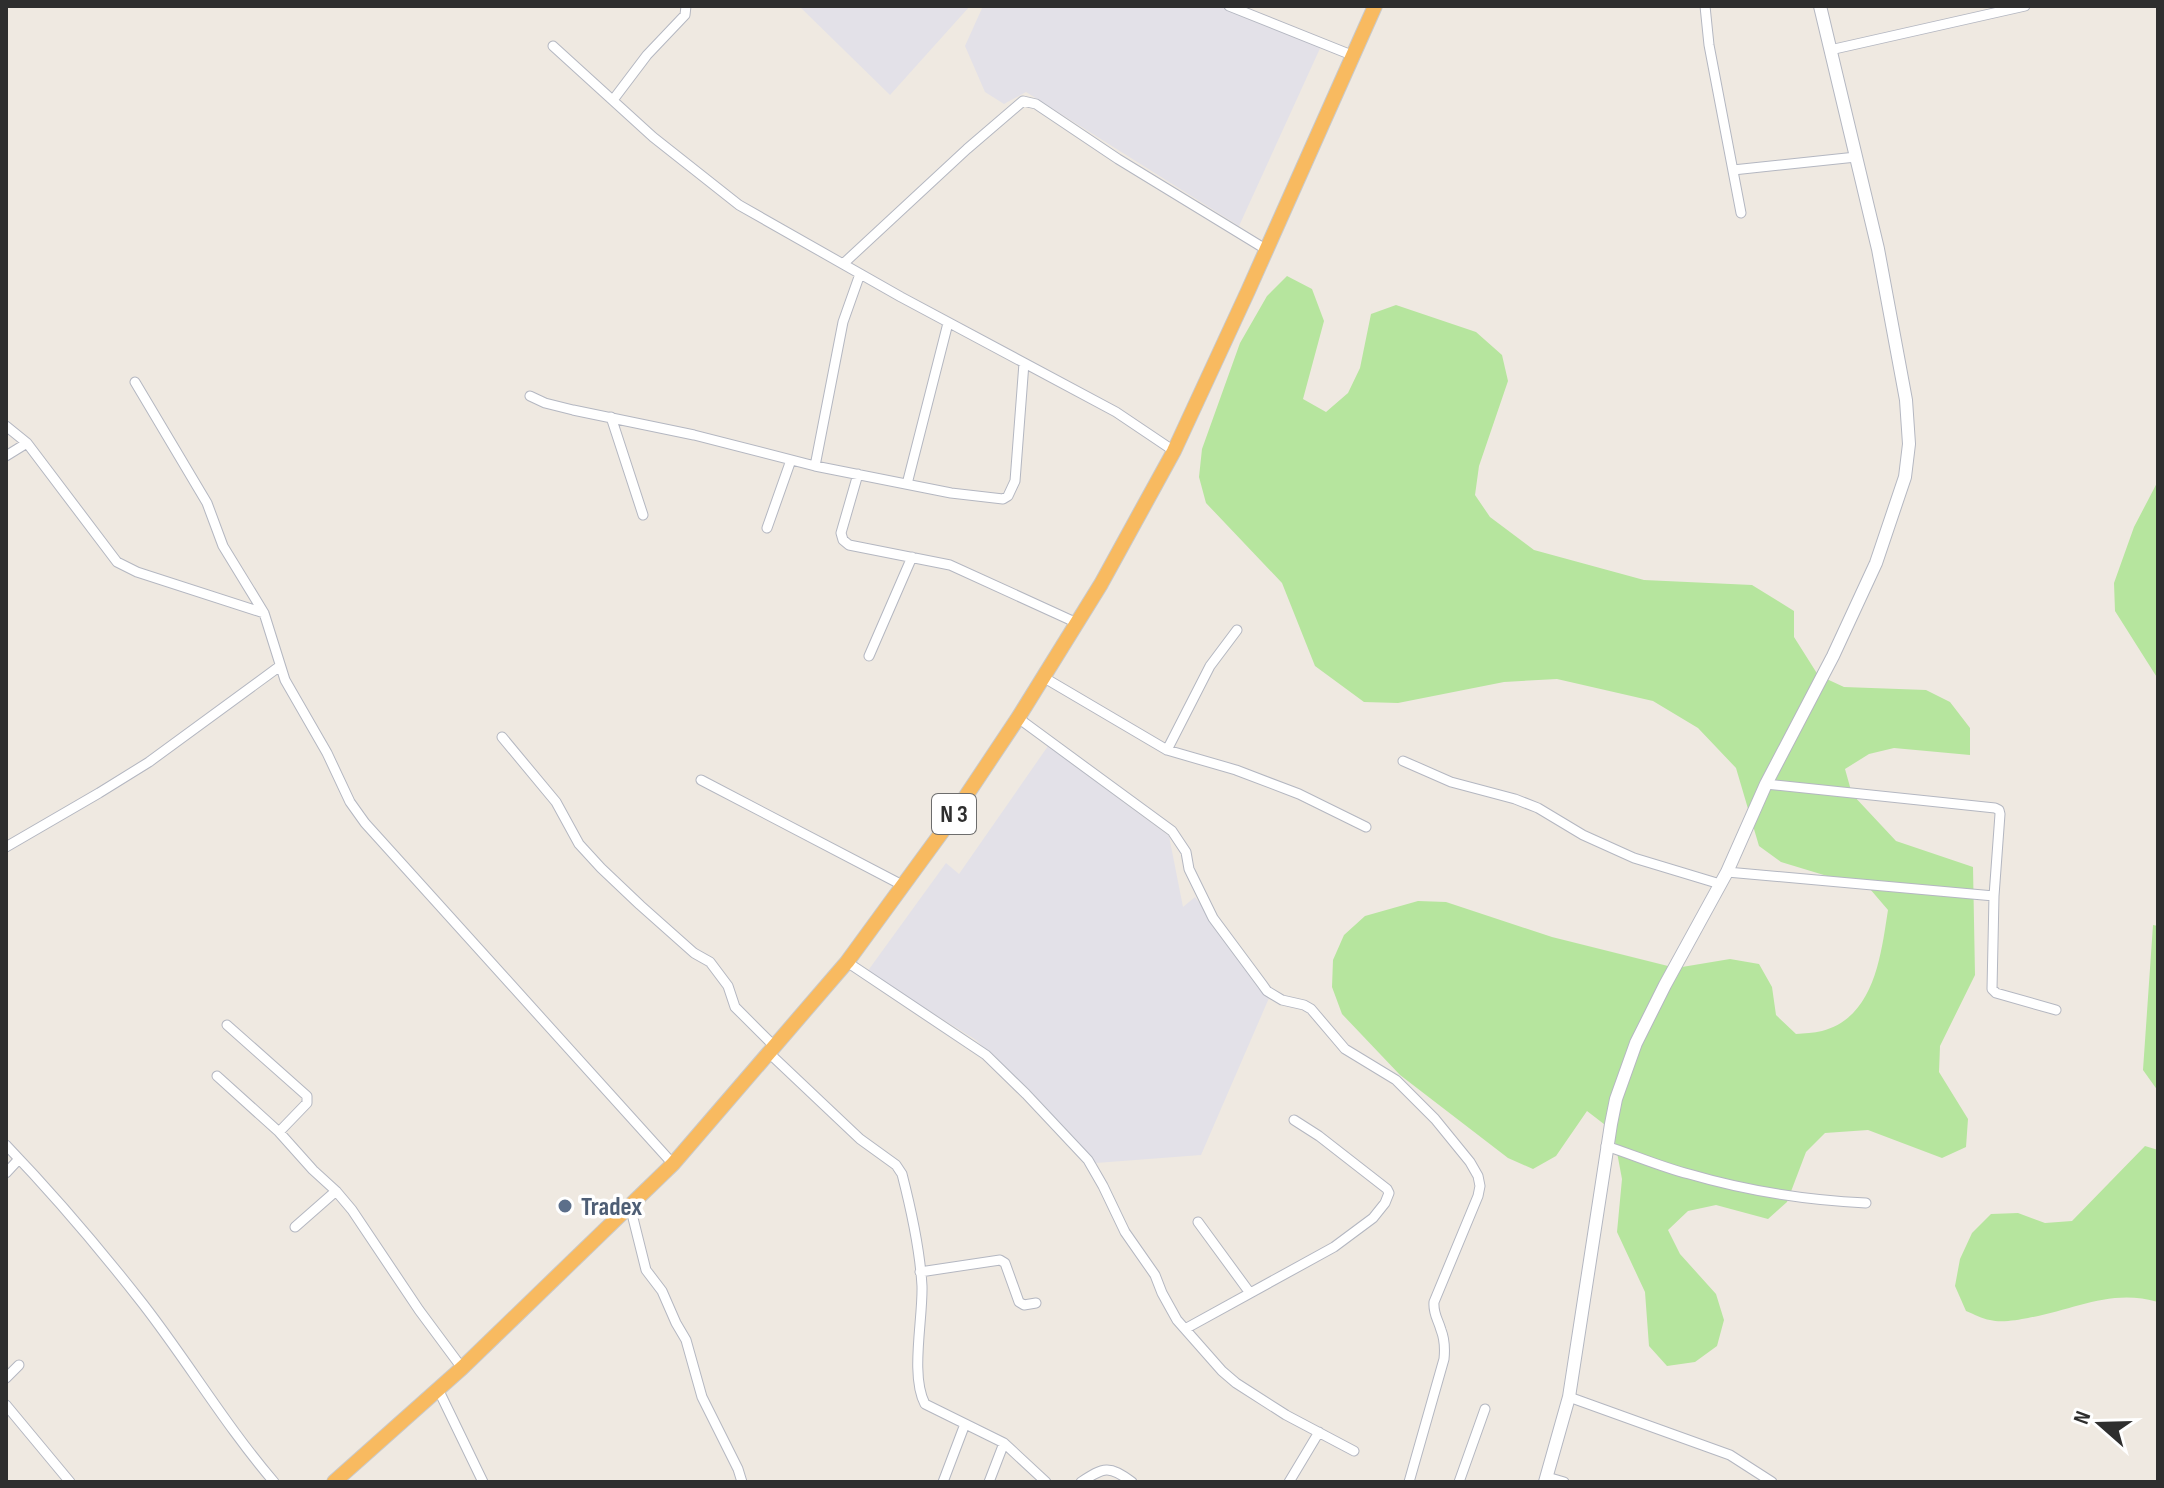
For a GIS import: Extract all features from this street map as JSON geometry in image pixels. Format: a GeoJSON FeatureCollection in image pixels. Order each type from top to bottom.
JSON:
{"type":"FeatureCollection","features":[{"type":"Feature","properties":{"kind":"highway","name":"N 3"},"geometry":{"type":"LineString","coordinates":[[334,1482],[462,1368],[673,1164],[847,962],[904,886],[1018,718],[1077,623],[1174,451],[1375,6]]}},
{"type":"Feature","properties":{"kind":"main road"},"geometry":{"type":"LineString","coordinates":[[1546,1480],[1569,1397],[1606,1146],[1616,1099],[1636,1043],[1727,872],[1766,784],[1833,656],[1876,563],[1905,477],[1909,444],[1906,400],[1878,249],[1820,6]]}},
{"type":"Feature","properties":{"kind":"street"},"geometry":{"type":"LineString","coordinates":[[613,100],[647,55],[685,15],[686,6]]}},
{"type":"Feature","properties":{"kind":"street"},"geometry":{"type":"LineString","coordinates":[[1229,6],[1354,56]]}},
{"type":"Feature","properties":{"kind":"street"},"geometry":{"type":"LineString","coordinates":[[1705,6],[1709,45],[1741,213]]}},
{"type":"Feature","properties":{"kind":"street"},"geometry":{"type":"LineString","coordinates":[[1830,50],[2025,6]]}},
{"type":"Feature","properties":{"kind":"street"},"geometry":{"type":"LineString","coordinates":[[553,46],[653,137],[739,205],[948,323],[1116,412],[1174,451]]}},
{"type":"Feature","properties":{"kind":"street"},"geometry":{"type":"LineString","coordinates":[[843,264],[1023,101],[1036,104],[1118,159],[1267,250]]}},
{"type":"Feature","properties":{"kind":"street"},"geometry":{"type":"LineString","coordinates":[[1733,170],[1856,157]]}},
{"type":"Feature","properties":{"kind":"street"},"geometry":{"type":"LineString","coordinates":[[815,466],[843,322],[860,274]]}},
{"type":"Feature","properties":{"kind":"street"},"geometry":{"type":"LineString","coordinates":[[907,484],[948,323]]}},
{"type":"Feature","properties":{"kind":"street"},"geometry":{"type":"LineString","coordinates":[[530,396],[545,403],[694,435],[815,466],[1003,499],[1008,496],[1015,481],[1024,363]]}},
{"type":"Feature","properties":{"kind":"street"},"geometry":{"type":"LineString","coordinates":[[135,382],[207,503],[223,546],[264,613],[285,680],[327,753],[350,802],[365,823],[673,1164]]}},
{"type":"Feature","properties":{"kind":"street"},"geometry":{"type":"LineString","coordinates":[[611,417],[643,515]]}},
{"type":"Feature","properties":{"kind":"street"},"geometry":{"type":"LineString","coordinates":[[6,426],[27,443],[117,562],[137,572],[264,613]]}},
{"type":"Feature","properties":{"kind":"street"},"geometry":{"type":"LineString","coordinates":[[6,456],[27,443]]}},
{"type":"Feature","properties":{"kind":"street"},"geometry":{"type":"LineString","coordinates":[[767,528],[791,460]]}},
{"type":"Feature","properties":{"kind":"street"},"geometry":{"type":"LineString","coordinates":[[858,474],[841,533],[849,545],[950,565],[1077,623]]}},
{"type":"Feature","properties":{"kind":"street"},"geometry":{"type":"LineString","coordinates":[[869,656],[912,557]]}},
{"type":"Feature","properties":{"kind":"street"},"geometry":{"type":"LineString","coordinates":[[1167,750],[1210,666],[1237,630]]}},
{"type":"Feature","properties":{"kind":"street"},"geometry":{"type":"LineString","coordinates":[[6,847],[149,762],[280,666]]}},
{"type":"Feature","properties":{"kind":"street"},"geometry":{"type":"LineString","coordinates":[[1043,677],[1167,750],[1236,770],[1299,794],[1366,827]]}},
{"type":"Feature","properties":{"kind":"street"},"geometry":{"type":"LineString","coordinates":[[1018,718],[1172,831],[1186,852],[1189,869],[1213,918],[1267,991],[1282,1000],[1311,1009],[1345,1049],[1396,1080],[1435,1119],[1478,1176],[1478,1196],[1434,1302],[1433,1313],[1445,1347],[1444,1359],[1409,1482]]}},
{"type":"Feature","properties":{"kind":"street"},"geometry":{"type":"LineString","coordinates":[[502,737],[556,802],[579,844],[694,953],[710,962],[728,986],[735,1007],[771,1049],[860,1139],[896,1165],[905,1188],[922,1289],[920,1396],[925,1404],[1004,1443],[1046,1482]]}},
{"type":"Feature","properties":{"kind":"street"},"geometry":{"type":"LineString","coordinates":[[1403,761],[1451,782],[1538,808],[1583,835],[1634,858],[1720,884]]}},
{"type":"Feature","properties":{"kind":"street"},"geometry":{"type":"LineString","coordinates":[[701,780],[904,886]]}},
{"type":"Feature","properties":{"kind":"street"},"geometry":{"type":"LineString","coordinates":[[1766,784],[1999,810],[1992,989],[1996,993],[2056,1010]]}},
{"type":"Feature","properties":{"kind":"street"},"geometry":{"type":"LineString","coordinates":[[1727,872],[1994,896]]}},
{"type":"Feature","properties":{"kind":"street"},"geometry":{"type":"LineString","coordinates":[[847,962],[986,1055],[1088,1160],[1125,1232],[1148,1263],[1177,1320],[1222,1371],[1286,1415],[1354,1451]]}},
{"type":"Feature","properties":{"kind":"street"},"geometry":{"type":"LineString","coordinates":[[227,1025],[307,1096],[307,1103],[279,1132]]}},
{"type":"Feature","properties":{"kind":"street"},"geometry":{"type":"LineString","coordinates":[[217,1076],[279,1132],[352,1210],[462,1368]]}},
{"type":"Feature","properties":{"kind":"street"},"geometry":{"type":"LineString","coordinates":[[1185,1329],[1334,1247],[1373,1218],[1385,1203],[1389,1193],[1387,1189],[1294,1120]]}},
{"type":"Feature","properties":{"kind":"street"},"geometry":{"type":"LineString","coordinates":[[6,1145],[144,1305],[274,1482]]}},
{"type":"Feature","properties":{"kind":"street"},"geometry":{"type":"LineString","coordinates":[[1606,1146],[1687,1174],[1766,1193],[1814,1201],[1866,1203]]}},
{"type":"Feature","properties":{"kind":"street"},"geometry":{"type":"LineString","coordinates":[[6,1173],[19,1159]]}},
{"type":"Feature","properties":{"kind":"street"},"geometry":{"type":"LineString","coordinates":[[295,1227],[336,1191]]}},
{"type":"Feature","properties":{"kind":"street"},"geometry":{"type":"LineString","coordinates":[[630,1206],[646,1270],[662,1291],[686,1340],[702,1397],[742,1482]]}},
{"type":"Feature","properties":{"kind":"street"},"geometry":{"type":"LineString","coordinates":[[1198,1222],[1250,1293]]}},
{"type":"Feature","properties":{"kind":"street"},"geometry":{"type":"LineString","coordinates":[[920,1272],[1000,1260],[1005,1263],[1019,1302],[1024,1305],[1036,1303]]}},
{"type":"Feature","properties":{"kind":"street"},"geometry":{"type":"LineString","coordinates":[[6,1378],[19,1365]]}},
{"type":"Feature","properties":{"kind":"street"},"geometry":{"type":"LineString","coordinates":[[438,1389],[483,1482]]}},
{"type":"Feature","properties":{"kind":"street"},"geometry":{"type":"LineString","coordinates":[[1569,1397],[1730,1455],[1772,1482]]}},
{"type":"Feature","properties":{"kind":"street"},"geometry":{"type":"LineString","coordinates":[[6,1405],[70,1482]]}},
{"type":"Feature","properties":{"kind":"street"},"geometry":{"type":"LineString","coordinates":[[1459,1482],[1485,1409]]}},
{"type":"Feature","properties":{"kind":"street"},"geometry":{"type":"LineString","coordinates":[[943,1482],[965,1424]]}},
{"type":"Feature","properties":{"kind":"street"},"geometry":{"type":"LineString","coordinates":[[1289,1482],[1319,1432]]}},
{"type":"Feature","properties":{"kind":"street"},"geometry":{"type":"LineString","coordinates":[[989,1482],[1004,1443]]}},
{"type":"Feature","properties":{"kind":"street"},"geometry":{"type":"LineString","coordinates":[[1081,1482],[1103,1469],[1117,1471],[1132,1482]]}},
{"type":"Feature","properties":{"kind":"street"},"geometry":{"type":"LineString","coordinates":[[1546,1480],[1564,1482]]}},
{"type":"Feature","properties":{"kind":"shaded area"},"geometry":{"type":"Polygon","coordinates":[[[799,6],[970,6],[890,95],[799,6]]]}},
{"type":"Feature","properties":{"kind":"shaded area"},"geometry":{"type":"Polygon","coordinates":[[[983,6],[1220,6],[1322,44],[1239,226],[1026,92],[1004,104],[985,92],[965,46],[983,6]]]}},
{"type":"Feature","properties":{"kind":"shaded area"},"geometry":{"type":"Polygon","coordinates":[[[1048,746],[1169,836],[1183,907],[1195,897],[1269,998],[1201,1155],[1096,1163],[976,1040],[867,972],[946,863],[959,874],[1048,746]]]}},
{"type":"Feature","properties":{"kind":"green space"},"geometry":{"type":"Polygon","coordinates":[[[1287,276],[1312,289],[1324,321],[1303,399],[1326,412],[1348,393],[1360,368],[1371,314],[1396,305],[1476,332],[1502,355],[1508,381],[1479,466],[1475,495],[1490,517],[1534,550],[1644,580],[1752,585],[1794,611],[1794,637],[1818,675],[1844,687],[1926,690],[1950,702],[1970,728],[1970,755],[1894,748],[1869,754],[1845,769],[1852,794],[1896,841],[1973,867],[1975,975],[1940,1046],[1939,1072],[1968,1119],[1966,1147],[1942,1158],[1868,1130],[1825,1133],[1806,1152],[1787,1202],[1768,1219],[1716,1205],[1688,1211],[1668,1230],[1680,1254],[1716,1294],[1724,1320],[1717,1346],[1695,1362],[1667,1366],[1649,1346],[1645,1292],[1617,1232],[1622,1179],[1613,1131],[1587,1111],[1556,1156],[1533,1169],[1508,1158],[1400,1075],[1342,1014],[1332,987],[1333,960],[1344,935],[1365,916],[1418,901],[1446,902],[1552,937],[1676,968],[1730,959],[1759,964],[1772,987],[1776,1015],[1796,1034],[1809,1033],[1840,1024],[1864,998],[1878,964],[1888,910],[1870,889],[1781,862],[1759,846],[1736,768],[1698,728],[1653,701],[1557,679],[1504,682],[1398,703],[1364,702],[1315,666],[1282,583],[1206,503],[1199,477],[1202,449],[1240,343],[1267,296],[1287,276]]]}},
{"type":"Feature","properties":{"kind":"green space"},"geometry":{"type":"Polygon","coordinates":[[[2158,481],[2158,679],[2115,611],[2114,583],[2134,527],[2158,481]]]}},
{"type":"Feature","properties":{"kind":"green space"},"geometry":{"type":"Polygon","coordinates":[[[2153,925],[2158,926],[2158,1091],[2143,1070],[2153,925]]]}},
{"type":"Feature","properties":{"kind":"green space"},"geometry":{"type":"Polygon","coordinates":[[[2145,1146],[2158,1150],[2158,1302],[2124,1297],[2004,1321],[1994,1321],[1966,1311],[1955,1286],[1960,1259],[1972,1233],[1991,1214],[2018,1213],[2045,1223],[2072,1221],[2145,1146]]]}},
{"type":"Feature","properties":{"kind":"place","name":"Tradex"},"geometry":{"type":"Point","coordinates":[565,1206]}}]}
